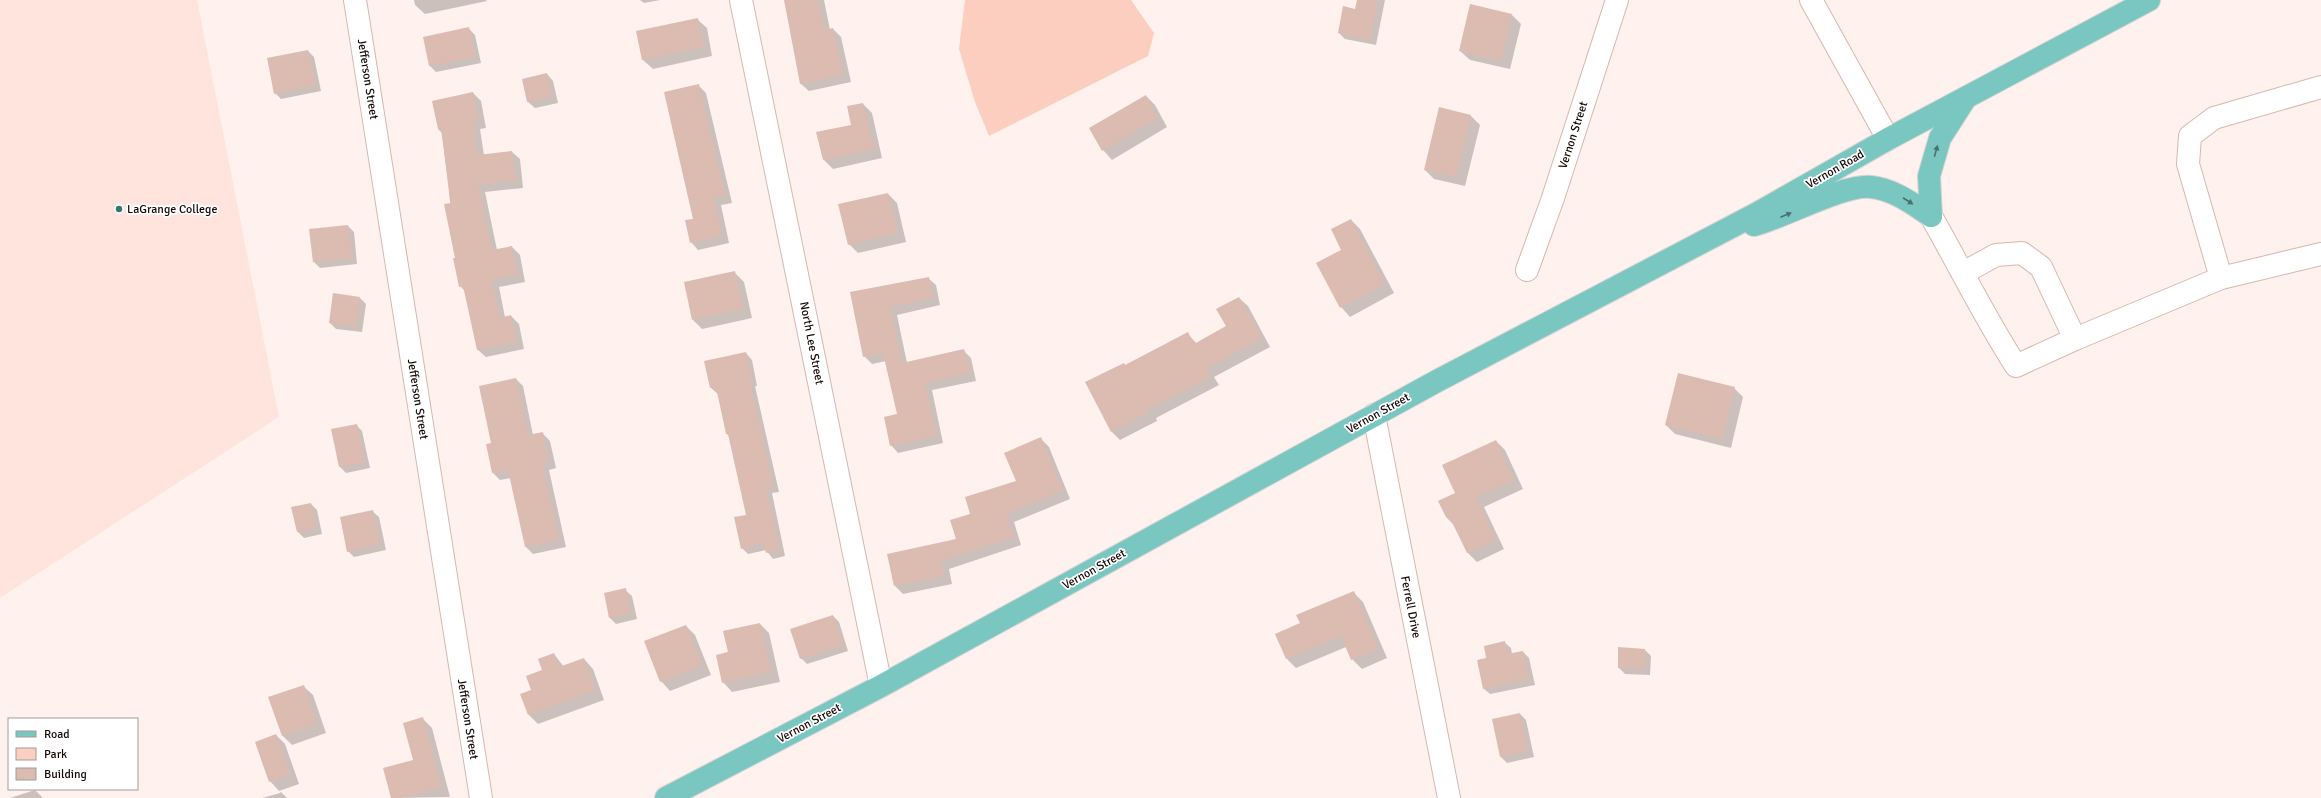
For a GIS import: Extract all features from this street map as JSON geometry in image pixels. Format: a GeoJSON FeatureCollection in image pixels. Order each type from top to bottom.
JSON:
{"type":"FeatureCollection","features":[{"type":"Feature","properties":{"kind":"main road","name":"Vernon Road"},"geometry":{"type":"LineString","coordinates":[[1520,336],[1709,238],[1888,139],[2149,0]]}},
{"type":"Feature","properties":{"kind":"main road"},"geometry":{"type":"LineString","coordinates":[[1931,216],[1929,176],[1937,146],[1940,138],[1966,97]]}},
{"type":"Feature","properties":{"kind":"main road"},"geometry":{"type":"LineString","coordinates":[[1709,238],[1776,219],[1843,191],[1870,187],[1901,196],[1931,216]]}},
{"type":"Feature","properties":{"kind":"main road","name":"Vernon Street"},"geometry":{"type":"LineString","coordinates":[[666,798],[881,686],[1520,336]]}},
{"type":"Feature","properties":{"kind":"street","name":"Jefferson Street"},"geometry":{"type":"LineString","coordinates":[[355,0],[481,798]]}},
{"type":"Feature","properties":{"kind":"street","name":"North Lee Street"},"geometry":{"type":"LineString","coordinates":[[741,0],[881,686]]}},
{"type":"Feature","properties":{"kind":"street","name":"Vernon Street"},"geometry":{"type":"LineString","coordinates":[[1527,270],[1553,198],[1617,0]]}},
{"type":"Feature","properties":{"kind":"street"},"geometry":{"type":"LineString","coordinates":[[1812,0],[1888,139]]}},
{"type":"Feature","properties":{"kind":"street"},"geometry":{"type":"LineString","coordinates":[[2221,278],[2188,164],[2190,136],[2214,118],[2321,87]]}},
{"type":"Feature","properties":{"kind":"street"},"geometry":{"type":"LineString","coordinates":[[1931,216],[1963,273],[1990,327],[2016,366],[2075,339],[2221,278],[2321,254]]}},
{"type":"Feature","properties":{"kind":"street"},"geometry":{"type":"LineString","coordinates":[[1963,273],[1996,255],[2022,253],[2041,267],[2075,339]]}},
{"type":"Feature","properties":{"kind":"street","name":"Ferrell Drive"},"geometry":{"type":"LineString","coordinates":[[1374,415],[1450,798]]}},
{"type":"Feature","properties":{"kind":"shaded area","name":"LaGrange College"},"geometry":{"type":"Polygon","coordinates":[[[0,0],[197,0],[279,417],[0,598],[0,0]]]}},
{"type":"Feature","properties":{"kind":"green space"},"geometry":{"type":"Polygon","coordinates":[[[965,0],[1131,0],[1154,33],[1148,56],[989,136],[975,102],[959,49],[965,0]]]}},
{"type":"Feature","properties":{"kind":"building"},"geometry":{"type":"Polygon","coordinates":[[[784,0],[818,0],[825,30],[833,28],[843,75],[800,84],[784,0]]]}},
{"type":"Feature","properties":{"kind":"building"},"geometry":{"type":"Polygon","coordinates":[[[1357,0],[1378,0],[1370,40],[1338,33],[1343,6],[1355,9],[1357,0]]]}},
{"type":"Feature","properties":{"kind":"building"},"geometry":{"type":"Polygon","coordinates":[[[1470,4],[1512,14],[1501,61],[1459,51],[1470,4]]]}},
{"type":"Feature","properties":{"kind":"building"},"geometry":{"type":"Polygon","coordinates":[[[698,18],[704,47],[642,60],[636,31],[698,18]]]}},
{"type":"Feature","properties":{"kind":"building"},"geometry":{"type":"Polygon","coordinates":[[[469,27],[475,57],[429,66],[423,37],[469,27]]]}},
{"type":"Feature","properties":{"kind":"building"},"geometry":{"type":"Polygon","coordinates":[[[308,50],[316,85],[274,94],[267,58],[308,50]]]}},
{"type":"Feature","properties":{"kind":"building"},"geometry":{"type":"Polygon","coordinates":[[[547,73],[552,97],[527,102],[522,79],[547,73]]]}},
{"type":"Feature","properties":{"kind":"building"},"geometry":{"type":"Polygon","coordinates":[[[699,84],[725,195],[714,198],[722,236],[690,243],[685,220],[693,219],[664,92],[699,84]]]}},
{"type":"Feature","properties":{"kind":"building"},"geometry":{"type":"Polygon","coordinates":[[[473,92],[479,120],[473,122],[477,155],[512,151],[516,180],[478,185],[492,250],[512,246],[518,274],[492,280],[500,318],[511,315],[517,342],[477,350],[463,286],[459,287],[453,258],[455,258],[444,204],[451,203],[441,129],[438,129],[432,101],[473,92]]]}},
{"type":"Feature","properties":{"kind":"building"},"geometry":{"type":"Polygon","coordinates":[[[1146,95],[1158,118],[1102,151],[1089,128],[1146,95]]]}},
{"type":"Feature","properties":{"kind":"building"},"geometry":{"type":"Polygon","coordinates":[[[863,103],[874,149],[823,160],[816,132],[851,125],[847,106],[863,103]]]}},
{"type":"Feature","properties":{"kind":"building"},"geometry":{"type":"Polygon","coordinates":[[[1439,107],[1471,115],[1456,177],[1424,170],[1439,107]]]}},
{"type":"Feature","properties":{"kind":"building"},"geometry":{"type":"Polygon","coordinates":[[[888,193],[898,233],[848,245],[838,204],[888,193]]]}},
{"type":"Feature","properties":{"kind":"building"},"geometry":{"type":"Polygon","coordinates":[[[1351,219],[1385,284],[1340,308],[1316,263],[1341,250],[1331,229],[1351,219]]]}},
{"type":"Feature","properties":{"kind":"building"},"geometry":{"type":"Polygon","coordinates":[[[348,225],[352,258],[313,262],[309,229],[348,225]]]}},
{"type":"Feature","properties":{"kind":"building"},"geometry":{"type":"Polygon","coordinates":[[[735,271],[743,309],[692,320],[684,282],[735,271]]]}},
{"type":"Feature","properties":{"kind":"building"},"geometry":{"type":"Polygon","coordinates":[[[929,277],[933,298],[890,307],[902,363],[964,349],[970,373],[925,383],[937,436],[890,446],[884,417],[897,414],[883,353],[863,357],[850,292],[929,277]]]}},
{"type":"Feature","properties":{"kind":"building"},"geometry":{"type":"Polygon","coordinates":[[[333,293],[360,297],[356,327],[329,323],[333,293]]]}},
{"type":"Feature","properties":{"kind":"building"},"geometry":{"type":"Polygon","coordinates":[[[1239,297],[1262,338],[1207,368],[1211,377],[1148,409],[1149,412],[1111,432],[1085,382],[1124,363],[1125,365],[1188,332],[1194,344],[1226,326],[1216,309],[1239,297]]]}},
{"type":"Feature","properties":{"kind":"building"},"geometry":{"type":"Polygon","coordinates":[[[746,352],[752,380],[750,380],[773,486],[766,487],[780,550],[766,553],[763,543],[741,549],[734,517],[746,515],[716,387],[710,388],[704,361],[746,352]]]}},
{"type":"Feature","properties":{"kind":"building"},"geometry":{"type":"Polygon","coordinates":[[[1678,373],[1735,387],[1722,439],[1665,425],[1678,373]]]}},
{"type":"Feature","properties":{"kind":"building"},"geometry":{"type":"Polygon","coordinates":[[[516,378],[528,435],[543,432],[549,461],[542,462],[559,540],[525,547],[508,470],[492,473],[486,444],[491,443],[479,386],[516,378]]]}},
{"type":"Feature","properties":{"kind":"building"},"geometry":{"type":"Polygon","coordinates":[[[357,424],[365,462],[339,467],[331,429],[357,424]]]}},
{"type":"Feature","properties":{"kind":"building"},"geometry":{"type":"Polygon","coordinates":[[[1041,437],[1063,490],[1006,514],[1014,537],[941,561],[944,576],[894,586],[887,554],[956,539],[950,520],[970,514],[965,497],[1016,481],[1004,453],[1041,437]]]}},
{"type":"Feature","properties":{"kind":"building"},"geometry":{"type":"Polygon","coordinates":[[[1496,440],[1514,480],[1476,497],[1496,540],[1467,553],[1449,516],[1446,517],[1438,501],[1455,493],[1442,465],[1496,440]]]}},
{"type":"Feature","properties":{"kind":"building"},"geometry":{"type":"Polygon","coordinates":[[[311,503],[316,528],[297,532],[291,507],[311,503]]]}},
{"type":"Feature","properties":{"kind":"building"},"geometry":{"type":"Polygon","coordinates":[[[373,510],[380,544],[347,552],[340,517],[373,510]]]}},
{"type":"Feature","properties":{"kind":"building"},"geometry":{"type":"Polygon","coordinates":[[[626,588],[631,613],[609,618],[604,593],[626,588]]]}},
{"type":"Feature","properties":{"kind":"building"},"geometry":{"type":"Polygon","coordinates":[[[1354,591],[1378,649],[1351,660],[1341,636],[1286,659],[1275,634],[1300,623],[1296,615],[1354,591]]]}},
{"type":"Feature","properties":{"kind":"building"},"geometry":{"type":"Polygon","coordinates":[[[833,615],[843,645],[800,659],[790,629],[833,615]]]}},
{"type":"Feature","properties":{"kind":"building"},"geometry":{"type":"Polygon","coordinates":[[[760,623],[771,672],[722,683],[716,655],[728,652],[723,631],[760,623]]]}},
{"type":"Feature","properties":{"kind":"building"},"geometry":{"type":"Polygon","coordinates":[[[686,625],[702,666],[660,682],[644,641],[686,625]]]}},
{"type":"Feature","properties":{"kind":"building"},"geometry":{"type":"Polygon","coordinates":[[[1505,641],[1507,654],[1523,651],[1529,679],[1483,689],[1477,660],[1486,658],[1484,646],[1505,641]]]}},
{"type":"Feature","properties":{"kind":"building"},"geometry":{"type":"Polygon","coordinates":[[[1618,647],[1645,649],[1645,669],[1618,668],[1618,647]]]}},
{"type":"Feature","properties":{"kind":"building"},"geometry":{"type":"Polygon","coordinates":[[[554,653],[559,667],[584,658],[596,690],[528,715],[520,694],[531,690],[526,676],[542,670],[538,659],[554,653]]]}},
{"type":"Feature","properties":{"kind":"building"},"geometry":{"type":"Polygon","coordinates":[[[304,685],[317,724],[282,736],[268,697],[304,685]]]}},
{"type":"Feature","properties":{"kind":"building"},"geometry":{"type":"Polygon","coordinates":[[[1520,713],[1528,751],[1500,757],[1492,719],[1520,713]]]}},
{"type":"Feature","properties":{"kind":"building"},"geometry":{"type":"Polygon","coordinates":[[[423,717],[441,787],[400,798],[391,798],[383,768],[413,760],[403,723],[423,717]]]}},
{"type":"Feature","properties":{"kind":"building"},"geometry":{"type":"Polygon","coordinates":[[[276,734],[290,774],[269,782],[255,742],[276,734]]]}},
{"type":"Feature","properties":{"kind":"place","name":"LaGrange College"},"geometry":{"type":"Point","coordinates":[119,209]}}]}
